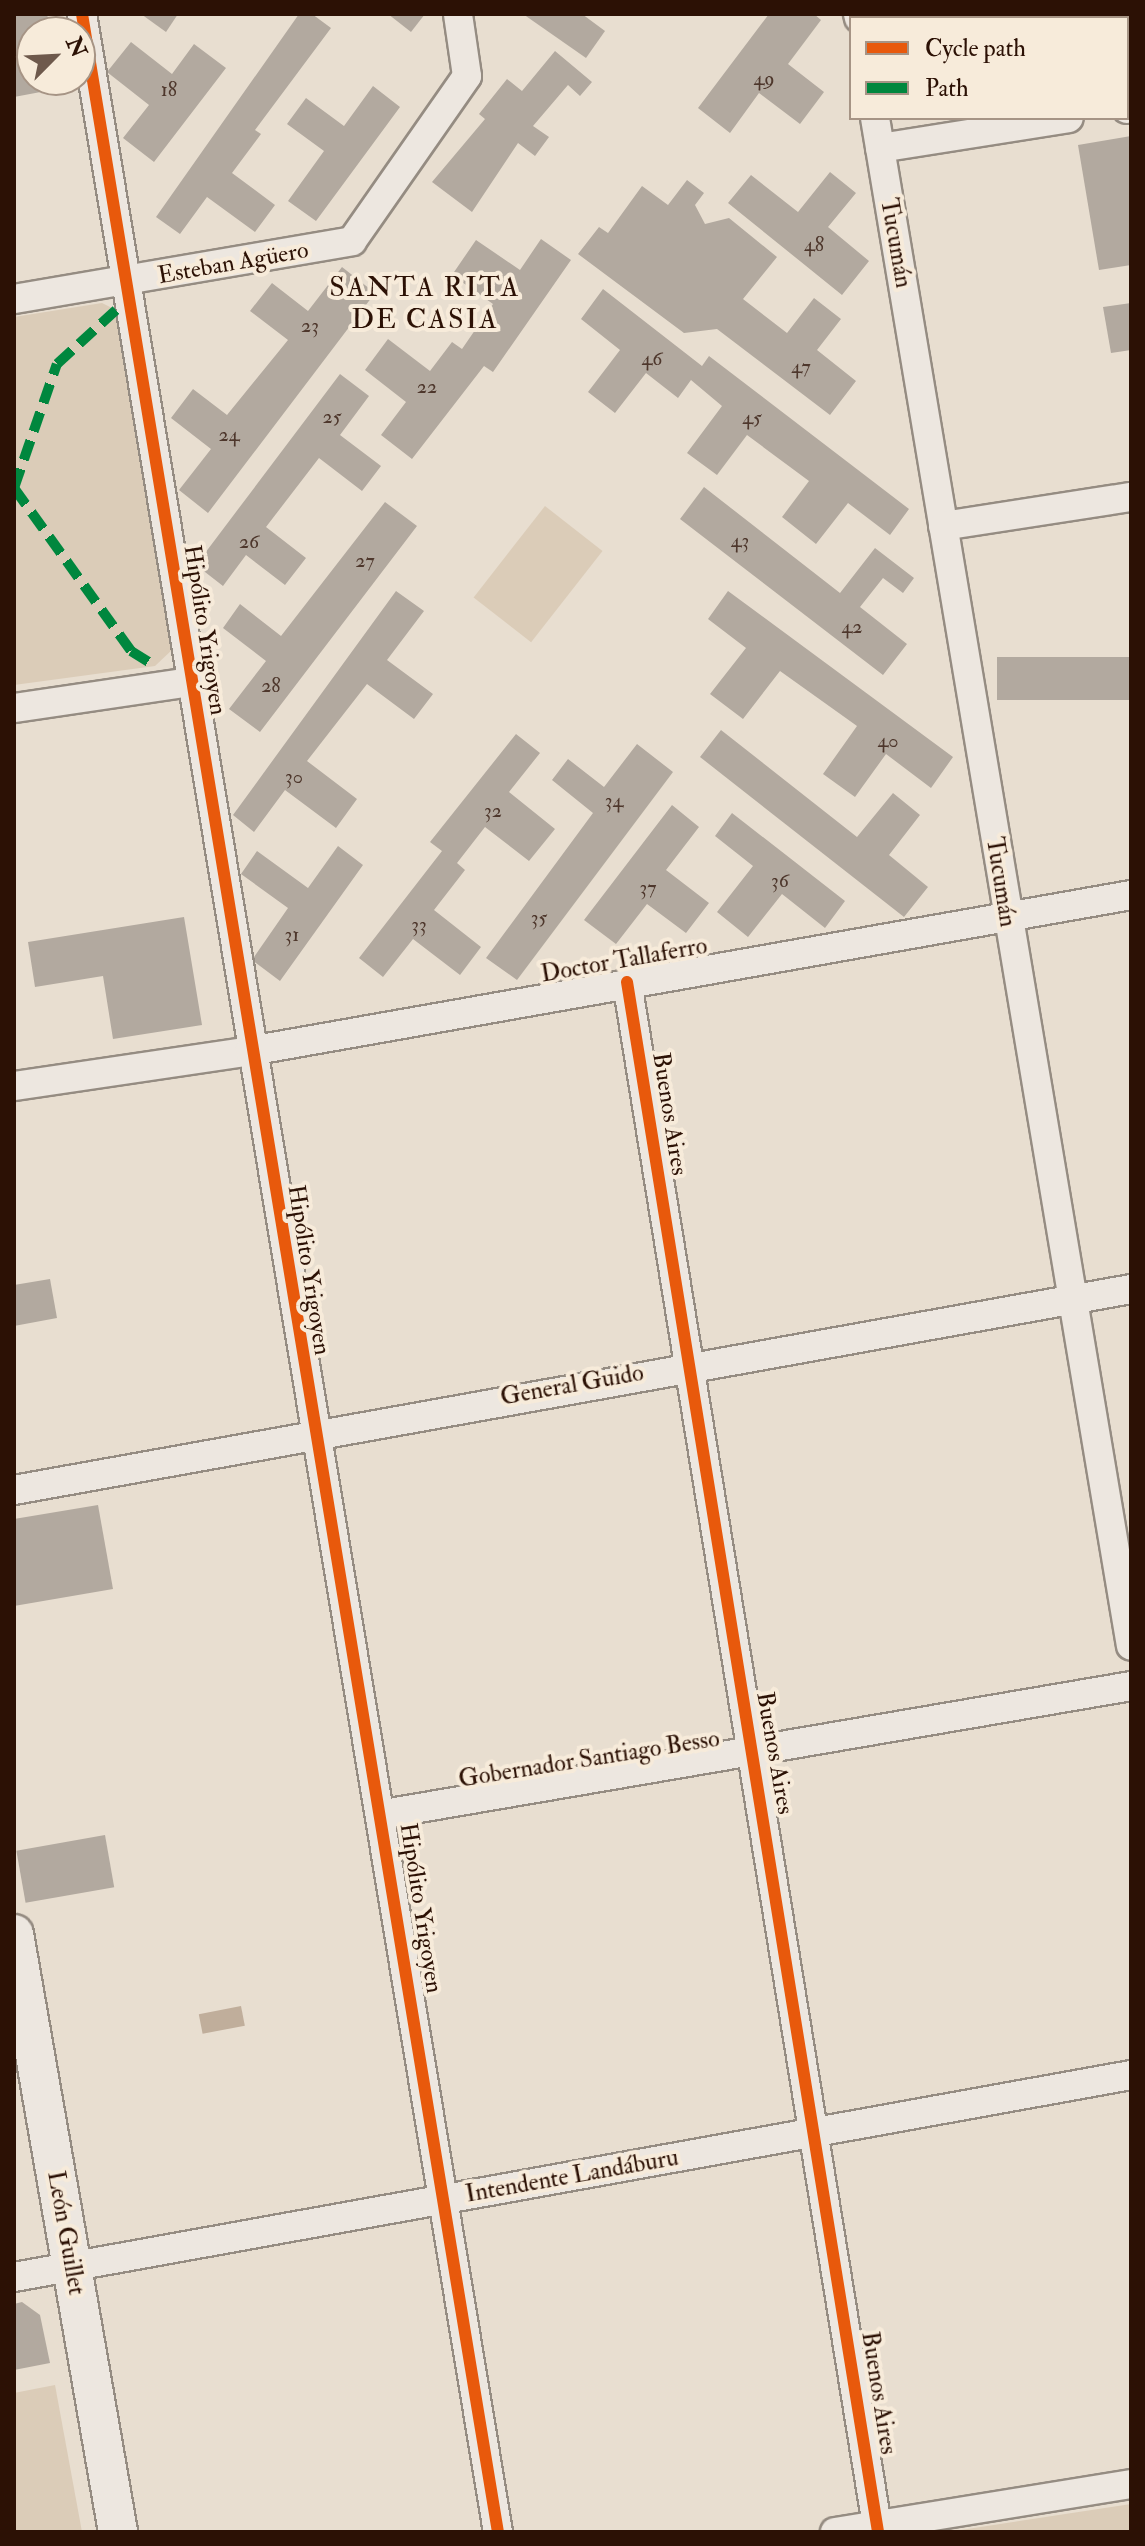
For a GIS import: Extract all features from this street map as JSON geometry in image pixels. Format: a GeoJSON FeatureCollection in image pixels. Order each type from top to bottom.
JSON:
{"type":"FeatureCollection","features":[{"type":"Feature","properties":{"kind":"street","name":"Hipólito Yrigoyen"},"geometry":{"type":"LineString","coordinates":[[82,14],[314,1433],[384,1814],[498,2532]]}},
{"type":"Feature","properties":{"kind":"street","name":"Esteban Agüero"},"geometry":{"type":"LineString","coordinates":[[14,299],[352,241],[467,76],[458,14]]}},
{"type":"Feature","properties":{"kind":"street","name":"Tucumán"},"geometry":{"type":"LineString","coordinates":[[875,120],[1006,916],[1131,1646]]}},
{"type":"Feature","properties":{"kind":"street"},"geometry":{"type":"LineString","coordinates":[[880,148],[1056,120]]}},
{"type":"Feature","properties":{"kind":"street"},"geometry":{"type":"LineString","coordinates":[[943,526],[1131,497]]}},
{"type":"Feature","properties":{"kind":"street"},"geometry":{"type":"LineString","coordinates":[[14,708],[191,682]]}},
{"type":"Feature","properties":{"kind":"street","name":"Doctor Tallaferro"},"geometry":{"type":"LineString","coordinates":[[14,1086],[250,1051],[1131,895]]}},
{"type":"Feature","properties":{"kind":"street","name":"Buenos Aires"},"geometry":{"type":"LineString","coordinates":[[627,982],[817,2132],[878,2528]]}},
{"type":"Feature","properties":{"kind":"street","name":"General Guido"},"geometry":{"type":"LineString","coordinates":[[14,1490],[688,1364],[1131,1289]]}},
{"type":"Feature","properties":{"kind":"street","name":"Gobernador Santiago Besso"},"geometry":{"type":"LineString","coordinates":[[384,1814],[753,1755],[1131,1686]]}},
{"type":"Feature","properties":{"kind":"street","name":"León Guillet"},"geometry":{"type":"LineString","coordinates":[[14,1934],[118,2532]]}},
{"type":"Feature","properties":{"kind":"street","name":"Intendente Landáburu"},"geometry":{"type":"LineString","coordinates":[[14,2277],[1131,2075]]}},
{"type":"Feature","properties":{"kind":"street"},"geometry":{"type":"LineString","coordinates":[[835,2532],[878,2528],[1131,2484]]}},
{"type":"Feature","properties":{"kind":"shaded area"},"geometry":{"type":"Polygon","coordinates":[[[102,303],[116,310],[174,648],[155,666],[14,685],[14,317],[102,303]]]}},
{"type":"Feature","properties":{"kind":"shaded area"},"geometry":{"type":"Polygon","coordinates":[[[545,506],[603,551],[531,642],[474,597],[545,506]]]}},
{"type":"Feature","properties":{"kind":"shaded area"},"geometry":{"type":"Polygon","coordinates":[[[241,2006],[245,2026],[203,2034],[199,2014],[241,2006]]]}},
{"type":"Feature","properties":{"kind":"shaded area"},"geometry":{"type":"Polygon","coordinates":[[[55,2385],[82,2532],[14,2532],[14,2393],[55,2385]]]}},
{"type":"Feature","properties":{"kind":"shaded area"},"geometry":{"type":"Polygon","coordinates":[[[1131,2504],[1131,2532],[948,2532],[1131,2504]]]}},
{"type":"Feature","properties":{"kind":"building"},"geometry":{"type":"Polygon","coordinates":[[[14,14],[47,14],[16,16],[16,96],[19,96],[14,97],[14,14]]]}},
{"type":"Feature","properties":{"kind":"building"},"geometry":{"type":"Polygon","coordinates":[[[141,14],[178,14],[166,32],[141,14]]]}},
{"type":"Feature","properties":{"kind":"building"},"geometry":{"type":"Polygon","coordinates":[[[299,14],[312,14],[331,28],[255,130],[261,134],[232,173],[275,205],[255,232],[207,197],[180,234],[156,217],[299,14]]]}},
{"type":"Feature","properties":{"kind":"building"},"geometry":{"type":"Polygon","coordinates":[[[388,14],[425,14],[411,32],[388,14]]]}},
{"type":"Feature","properties":{"kind":"building"},"geometry":{"type":"Polygon","coordinates":[[[523,14],[582,14],[605,31],[586,58],[523,14]]]}},
{"type":"Feature","properties":{"kind":"building"},"geometry":{"type":"Polygon","coordinates":[[[769,14],[814,14],[821,20],[788,64],[824,92],[800,124],[759,93],[730,133],[698,108],[769,14]]]}},
{"type":"Feature","properties":{"kind":"building"},"geometry":{"type":"Polygon","coordinates":[[[897,14],[960,16],[900,16],[897,14]]]}},
{"type":"Feature","properties":{"kind":"building"},"geometry":{"type":"Polygon","coordinates":[[[1045,14],[1106,16],[1048,16],[1045,14]]]}},
{"type":"Feature","properties":{"kind":"building"},"geometry":{"type":"Polygon","coordinates":[[[1129,32],[1131,34],[1129,77],[1129,32]]]}},
{"type":"Feature","properties":{"kind":"building"},"geometry":{"type":"Polygon","coordinates":[[[131,42],[172,74],[194,44],[226,68],[154,162],[123,138],[149,105],[107,72],[131,42]]]}},
{"type":"Feature","properties":{"kind":"building"},"geometry":{"type":"Polygon","coordinates":[[[555,51],[592,82],[580,96],[568,85],[533,126],[549,137],[535,156],[518,143],[472,212],[432,182],[485,119],[479,114],[507,79],[522,91],[555,51]]]}},
{"type":"Feature","properties":{"kind":"building"},"geometry":{"type":"Polygon","coordinates":[[[373,86],[400,107],[316,221],[288,201],[324,151],[287,124],[306,98],[344,126],[373,86]]]}},
{"type":"Feature","properties":{"kind":"building"},"geometry":{"type":"Polygon","coordinates":[[[1131,136],[1131,265],[1099,270],[1078,145],[1131,136]]]}},
{"type":"Feature","properties":{"kind":"building"},"geometry":{"type":"Polygon","coordinates":[[[830,172],[856,193],[828,227],[869,261],[842,295],[728,203],[751,175],[798,212],[830,172]]]}},
{"type":"Feature","properties":{"kind":"building"},"geometry":{"type":"Polygon","coordinates":[[[687,180],[704,193],[695,205],[705,224],[729,218],[777,257],[743,299],[787,333],[814,298],[841,319],[817,350],[856,381],[830,415],[717,329],[684,333],[578,254],[599,227],[608,233],[642,186],[668,205],[687,180]]]}},
{"type":"Feature","properties":{"kind":"building"},"geometry":{"type":"Polygon","coordinates":[[[541,239],[571,260],[493,372],[484,366],[412,459],[381,435],[406,402],[365,370],[388,339],[430,371],[452,342],[462,349],[493,304],[452,275],[476,240],[520,270],[541,239]]]}},
{"type":"Feature","properties":{"kind":"building"},"geometry":{"type":"Polygon","coordinates":[[[342,267],[375,293],[208,513],[179,490],[211,449],[171,418],[193,389],[227,415],[288,340],[250,311],[272,283],[308,311],[342,267]]]}},
{"type":"Feature","properties":{"kind":"building"},"geometry":{"type":"Polygon","coordinates":[[[603,289],[702,366],[709,356],[909,509],[890,535],[848,503],[816,544],[782,517],[809,481],[747,435],[717,475],[687,453],[722,406],[691,380],[678,398],[646,373],[615,413],[588,392],[620,350],[581,319],[603,289]]]}},
{"type":"Feature","properties":{"kind":"building"},"geometry":{"type":"Polygon","coordinates":[[[1131,303],[1131,350],[1111,353],[1103,307],[1131,303]]]}},
{"type":"Feature","properties":{"kind":"building"},"geometry":{"type":"Polygon","coordinates":[[[340,374],[369,396],[340,435],[381,466],[362,491],[319,458],[266,527],[306,558],[285,585],[246,555],[223,586],[196,565],[340,374]]]}},
{"type":"Feature","properties":{"kind":"building"},"geometry":{"type":"Polygon","coordinates":[[[704,487],[840,593],[875,548],[914,578],[903,593],[883,578],[860,607],[907,644],[883,675],[680,519],[704,487]]]}},
{"type":"Feature","properties":{"kind":"building"},"geometry":{"type":"Polygon","coordinates":[[[385,502],[417,526],[260,732],[229,709],[266,661],[223,628],[240,604],[281,636],[385,502]]]}},
{"type":"Feature","properties":{"kind":"building"},"geometry":{"type":"Polygon","coordinates":[[[396,591],[424,611],[387,660],[433,694],[414,719],[367,684],[307,761],[357,799],[336,828],[285,790],[254,832],[233,815],[396,591]]]}},
{"type":"Feature","properties":{"kind":"building"},"geometry":{"type":"Polygon","coordinates":[[[728,591],[953,757],[931,788],[886,754],[855,797],[823,774],[857,726],[780,671],[743,719],[710,694],[746,648],[708,619],[728,591]]]}},
{"type":"Feature","properties":{"kind":"building"},"geometry":{"type":"Polygon","coordinates":[[[997,657],[1131,657],[1131,700],[997,700],[997,657]]]}},
{"type":"Feature","properties":{"kind":"building"},"geometry":{"type":"Polygon","coordinates":[[[721,730],[857,837],[893,793],[920,815],[889,855],[928,887],[904,917],[700,757],[721,730]]]}},
{"type":"Feature","properties":{"kind":"building"},"geometry":{"type":"Polygon","coordinates":[[[516,734],[540,753],[509,792],[555,829],[529,861],[485,827],[457,863],[465,870],[434,910],[481,947],[460,975],[413,939],[383,977],[359,958],[442,851],[430,842],[516,734]]]}},
{"type":"Feature","properties":{"kind":"building"},"geometry":{"type":"Polygon","coordinates":[[[637,744],[673,772],[517,980],[486,958],[593,813],[552,780],[568,759],[604,787],[637,744]]]}},
{"type":"Feature","properties":{"kind":"building"},"geometry":{"type":"Polygon","coordinates":[[[672,805],[699,827],[666,870],[709,903],[686,933],[647,904],[616,944],[584,920],[672,805]]]}},
{"type":"Feature","properties":{"kind":"building"},"geometry":{"type":"Polygon","coordinates":[[[732,813],[845,901],[825,928],[782,894],[748,937],[717,912],[753,866],[715,836],[732,813]]]}},
{"type":"Feature","properties":{"kind":"building"},"geometry":{"type":"Polygon","coordinates":[[[338,846],[363,865],[280,981],[252,960],[288,908],[241,874],[257,851],[308,888],[338,846]]]}},
{"type":"Feature","properties":{"kind":"building"},"geometry":{"type":"Polygon","coordinates":[[[184,917],[202,1025],[113,1039],[103,976],[35,987],[28,942],[184,917]]]}},
{"type":"Feature","properties":{"kind":"building"},"geometry":{"type":"Polygon","coordinates":[[[50,1279],[57,1318],[14,1326],[14,1285],[50,1279]]]}},
{"type":"Feature","properties":{"kind":"building"},"geometry":{"type":"Polygon","coordinates":[[[98,1505],[113,1589],[14,1606],[14,1519],[98,1505]]]}},
{"type":"Feature","properties":{"kind":"building"},"geometry":{"type":"Polygon","coordinates":[[[105,1835],[114,1887],[26,1903],[16,1851],[105,1835]]]}},
{"type":"Feature","properties":{"kind":"building"},"geometry":{"type":"Polygon","coordinates":[[[22,2302],[40,2315],[50,2363],[14,2370],[14,2304],[22,2302]]]}},
{"type":"Feature","properties":{"kind":"marked path"},"geometry":{"type":"LineString","coordinates":[[14,488],[57,364],[116,310]]}},
{"type":"Feature","properties":{"kind":"marked path"},"geometry":{"type":"LineString","coordinates":[[14,488],[131,651],[155,666]]}},
{"type":"Feature","properties":{"kind":"cycle path"},"geometry":{"type":"LineString","coordinates":[[82,14],[498,2532]]}},
{"type":"Feature","properties":{"kind":"cycle path"},"geometry":{"type":"LineString","coordinates":[[627,982],[878,2532]]}},
{"type":"Feature","properties":{"kind":"district","name":"SANTA RITA DE CASIA"},"geometry":{"type":"Point","coordinates":[425,304]}}]}
